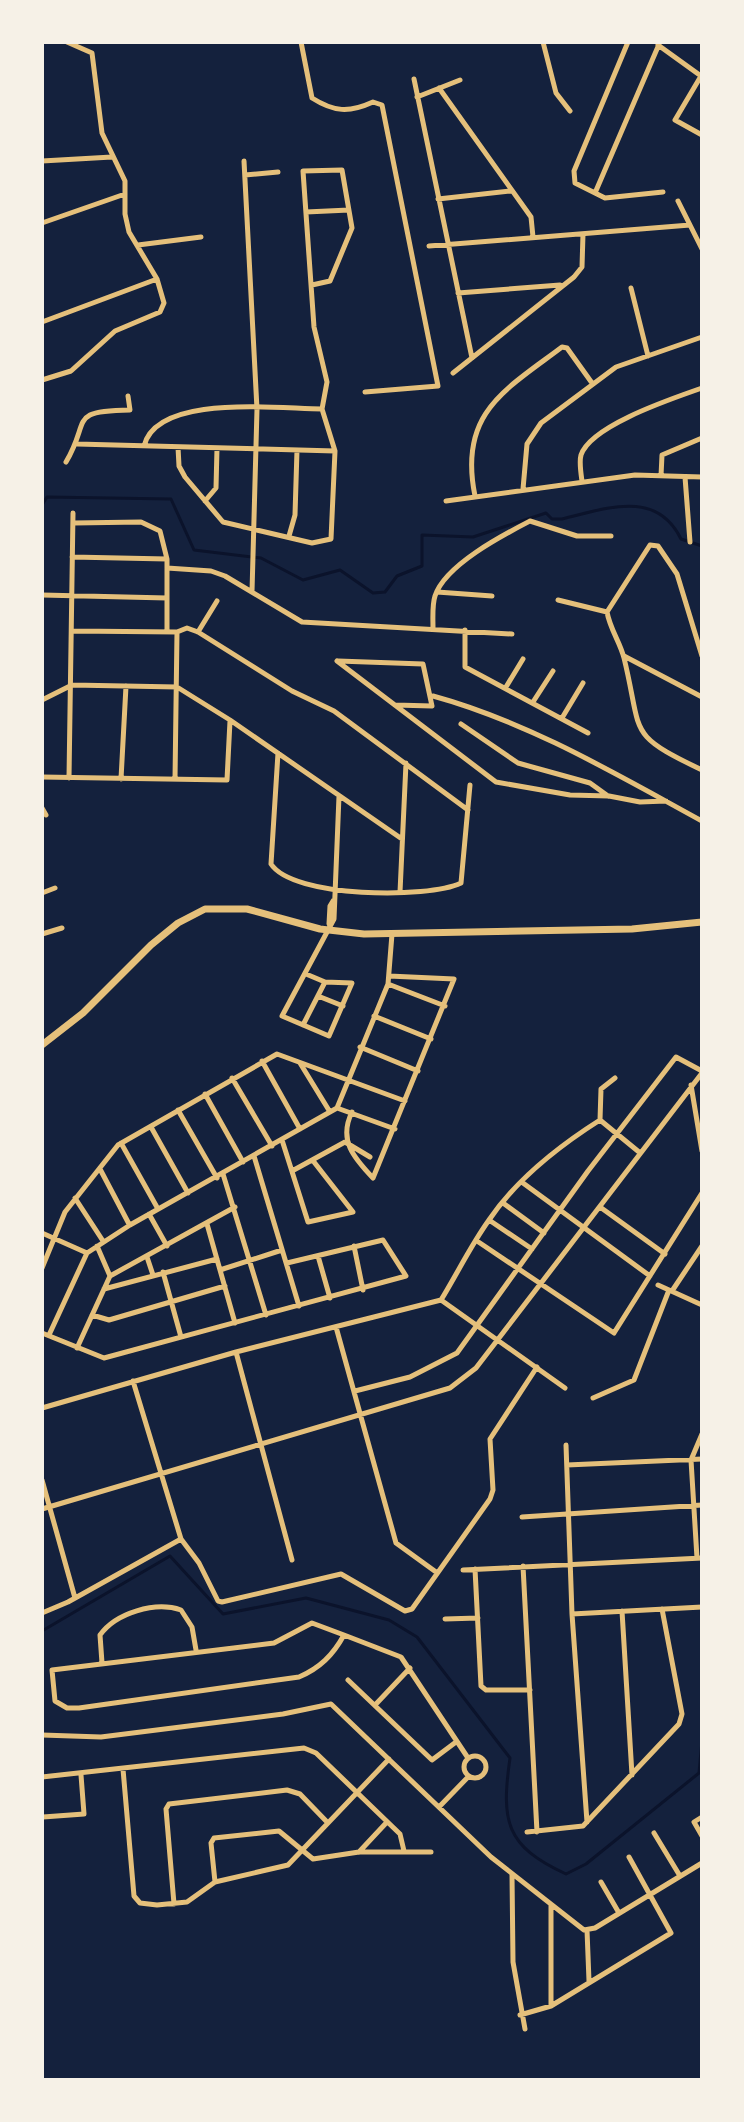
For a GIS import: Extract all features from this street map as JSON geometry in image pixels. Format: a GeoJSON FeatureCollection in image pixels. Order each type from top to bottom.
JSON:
{"type":"FeatureCollection","features":[{"type":"Feature","properties":{"kind":"main road"},"geometry":{"type":"LineString","coordinates":[[42,1045],[83,1013],[151,945],[196,912],[233,907],[328,927],[392,934],[632,929],[702,922]]}},
{"type":"Feature","properties":{"kind":"street"},"geometry":{"type":"LineString","coordinates":[[42,380],[71,371],[115,331],[160,312],[164,303],[157,279],[126,223],[125,181],[112,157],[100,121],[92,53],[67,42]]}},
{"type":"Feature","properties":{"kind":"street"},"geometry":{"type":"LineString","coordinates":[[301,42],[312,98],[327,108],[352,112],[373,102],[382,105],[438,386],[365,392]]}},
{"type":"Feature","properties":{"kind":"street"},"geometry":{"type":"LineString","coordinates":[[543,42],[556,93],[570,111]]}},
{"type":"Feature","properties":{"kind":"street"},"geometry":{"type":"LineString","coordinates":[[628,42],[574,171],[575,183],[605,198],[663,192]]}},
{"type":"Feature","properties":{"kind":"street"},"geometry":{"type":"LineString","coordinates":[[595,193],[659,44],[702,76],[675,120],[701,132]]}},
{"type":"Feature","properties":{"kind":"street"},"geometry":{"type":"LineString","coordinates":[[414,79],[472,358]]}},
{"type":"Feature","properties":{"kind":"street"},"geometry":{"type":"LineString","coordinates":[[417,97],[460,80]]}},
{"type":"Feature","properties":{"kind":"street"},"geometry":{"type":"LineString","coordinates":[[439,88],[531,217],[533,237]]}},
{"type":"Feature","properties":{"kind":"street"},"geometry":{"type":"LineString","coordinates":[[42,161],[112,157]]}},
{"type":"Feature","properties":{"kind":"street"},"geometry":{"type":"LineString","coordinates":[[244,161],[257,409],[252,592]]}},
{"type":"Feature","properties":{"kind":"street"},"geometry":{"type":"LineString","coordinates":[[178,447],[179,466],[223,522],[312,543],[331,539],[335,451],[322,409],[327,382],[316,336],[303,171],[342,170],[352,228],[330,281],[312,285]]}},
{"type":"Feature","properties":{"kind":"street"},"geometry":{"type":"LineString","coordinates":[[245,175],[278,172]]}},
{"type":"Feature","properties":{"kind":"street"},"geometry":{"type":"LineString","coordinates":[[438,199],[511,191]]}},
{"type":"Feature","properties":{"kind":"street"},"geometry":{"type":"LineString","coordinates":[[42,223],[125,194]]}},
{"type":"Feature","properties":{"kind":"street"},"geometry":{"type":"LineString","coordinates":[[678,201],[702,249]]}},
{"type":"Feature","properties":{"kind":"street"},"geometry":{"type":"LineString","coordinates":[[306,212],[349,210]]}},
{"type":"Feature","properties":{"kind":"street"},"geometry":{"type":"LineString","coordinates":[[429,246],[690,225]]}},
{"type":"Feature","properties":{"kind":"street"},"geometry":{"type":"LineString","coordinates":[[453,373],[582,267],[583,234]]}},
{"type":"Feature","properties":{"kind":"street"},"geometry":{"type":"LineString","coordinates":[[138,245],[201,237]]}},
{"type":"Feature","properties":{"kind":"street"},"geometry":{"type":"LineString","coordinates":[[42,322],[157,279]]}},
{"type":"Feature","properties":{"kind":"street"},"geometry":{"type":"LineString","coordinates":[[458,293],[560,285]]}},
{"type":"Feature","properties":{"kind":"street"},"geometry":{"type":"LineString","coordinates":[[631,288],[648,356]]}},
{"type":"Feature","properties":{"kind":"street"},"geometry":{"type":"LineString","coordinates":[[523,489],[523,458],[532,432],[616,367],[702,337]]}},
{"type":"Feature","properties":{"kind":"street"},"geometry":{"type":"LineString","coordinates":[[475,496],[471,460],[483,417],[498,395],[562,347],[567,348],[592,383]]}},
{"type":"Feature","properties":{"kind":"street"},"geometry":{"type":"LineString","coordinates":[[582,481],[581,456],[586,447],[623,418],[702,388]]}},
{"type":"Feature","properties":{"kind":"street"},"geometry":{"type":"LineString","coordinates":[[66,462],[77,444],[77,428],[84,417],[96,411],[130,410],[128,396]]}},
{"type":"Feature","properties":{"kind":"street"},"geometry":{"type":"LineString","coordinates":[[144,446],[155,427],[181,412],[322,409]]}},
{"type":"Feature","properties":{"kind":"street"},"geometry":{"type":"LineString","coordinates":[[661,476],[662,455],[702,438]]}},
{"type":"Feature","properties":{"kind":"street"},"geometry":{"type":"LineString","coordinates":[[77,444],[335,451]]}},
{"type":"Feature","properties":{"kind":"street"},"geometry":{"type":"LineString","coordinates":[[205,501],[216,488],[217,448]]}},
{"type":"Feature","properties":{"kind":"street"},"geometry":{"type":"LineString","coordinates":[[289,536],[295,515],[297,449]]}},
{"type":"Feature","properties":{"kind":"street"},"geometry":{"type":"LineString","coordinates":[[685,477],[690,542]]}},
{"type":"Feature","properties":{"kind":"street"},"geometry":{"type":"LineString","coordinates":[[446,501],[582,481],[702,477]]}},
{"type":"Feature","properties":{"kind":"street"},"geometry":{"type":"LineString","coordinates":[[69,778],[73,513]]}},
{"type":"Feature","properties":{"kind":"street"},"geometry":{"type":"LineString","coordinates":[[433,628],[436,592],[455,570],[496,538],[530,521],[577,536],[611,536]]}},
{"type":"Feature","properties":{"kind":"street"},"geometry":{"type":"LineString","coordinates":[[73,523],[148,524],[163,537],[167,559],[167,632]]}},
{"type":"Feature","properties":{"kind":"street"},"geometry":{"type":"LineString","coordinates":[[702,656],[677,574],[658,546],[646,549],[607,612],[610,629],[623,655],[634,713],[648,742],[702,770]]}},
{"type":"Feature","properties":{"kind":"street"},"geometry":{"type":"LineString","coordinates":[[72,557],[167,559]]}},
{"type":"Feature","properties":{"kind":"street"},"geometry":{"type":"LineString","coordinates":[[167,568],[211,571],[302,622],[512,634]]}},
{"type":"Feature","properties":{"kind":"street"},"geometry":{"type":"LineString","coordinates":[[436,592],[492,596]]}},
{"type":"Feature","properties":{"kind":"street"},"geometry":{"type":"LineString","coordinates":[[42,595],[72,599],[167,598]]}},
{"type":"Feature","properties":{"kind":"street"},"geometry":{"type":"LineString","coordinates":[[558,600],[607,612]]}},
{"type":"Feature","properties":{"kind":"street"},"geometry":{"type":"LineString","coordinates":[[198,632],[217,601]]}},
{"type":"Feature","properties":{"kind":"street"},"geometry":{"type":"LineString","coordinates":[[72,631],[177,632],[187,628],[198,632],[292,691],[334,711],[468,810]]}},
{"type":"Feature","properties":{"kind":"street"},"geometry":{"type":"LineString","coordinates":[[465,630],[465,667],[588,733]]}},
{"type":"Feature","properties":{"kind":"street"},"geometry":{"type":"LineString","coordinates":[[175,779],[177,632]]}},
{"type":"Feature","properties":{"kind":"street"},"geometry":{"type":"LineString","coordinates":[[623,655],[702,697]]}},
{"type":"Feature","properties":{"kind":"street"},"geometry":{"type":"LineString","coordinates":[[506,687],[523,659]]}},
{"type":"Feature","properties":{"kind":"street"},"geometry":{"type":"LineString","coordinates":[[395,705],[432,706],[433,696],[423,664],[337,661],[496,782],[570,795],[609,796],[640,802],[666,801]]}},
{"type":"Feature","properties":{"kind":"street"},"geometry":{"type":"LineString","coordinates":[[533,702],[553,671]]}},
{"type":"Feature","properties":{"kind":"street"},"geometry":{"type":"LineString","coordinates":[[562,718],[583,683]]}},
{"type":"Feature","properties":{"kind":"street"},"geometry":{"type":"LineString","coordinates":[[42,700],[72,685],[177,687],[278,752],[402,839]]}},
{"type":"Feature","properties":{"kind":"street"},"geometry":{"type":"LineString","coordinates":[[121,779],[126,686]]}},
{"type":"Feature","properties":{"kind":"street"},"geometry":{"type":"LineString","coordinates":[[433,696],[502,717],[702,821]]}},
{"type":"Feature","properties":{"kind":"street"},"geometry":{"type":"LineString","coordinates":[[42,777],[227,780],[230,720]]}},
{"type":"Feature","properties":{"kind":"street"},"geometry":{"type":"LineString","coordinates":[[461,724],[518,763],[590,783],[609,796]]}},
{"type":"Feature","properties":{"kind":"street"},"geometry":{"type":"LineString","coordinates":[[278,752],[271,864],[283,875],[335,891],[400,892],[461,883],[470,785]]}},
{"type":"Feature","properties":{"kind":"street"},"geometry":{"type":"LineString","coordinates":[[400,892],[406,763]]}},
{"type":"Feature","properties":{"kind":"street"},"geometry":{"type":"LineString","coordinates":[[306,974],[325,982],[351,981],[329,1036],[282,1016],[328,927],[335,891],[339,796]]}},
{"type":"Feature","properties":{"kind":"street"},"geometry":{"type":"LineString","coordinates":[[42,808],[46,815]]}},
{"type":"Feature","properties":{"kind":"street"},"geometry":{"type":"LineString","coordinates":[[42,893],[55,888]]}},
{"type":"Feature","properties":{"kind":"street"},"geometry":{"type":"LineString","coordinates":[[42,934],[62,928]]}},
{"type":"Feature","properties":{"kind":"street"},"geometry":{"type":"LineString","coordinates":[[49,1335],[87,1253],[130,1225],[337,1108],[388,984],[392,934]]}},
{"type":"Feature","properties":{"kind":"street"},"geometry":{"type":"LineString","coordinates":[[352,1112],[345,1127],[345,1142],[374,1177],[453,982],[452,977],[389,976]]}},
{"type":"Feature","properties":{"kind":"street"},"geometry":{"type":"LineString","coordinates":[[303,1025],[325,982]]}},
{"type":"Feature","properties":{"kind":"street"},"geometry":{"type":"LineString","coordinates":[[388,984],[445,1006]]}},
{"type":"Feature","properties":{"kind":"street"},"geometry":{"type":"LineString","coordinates":[[318,996],[343,1006]]}},
{"type":"Feature","properties":{"kind":"street"},"geometry":{"type":"LineString","coordinates":[[374,1016],[431,1039]]}},
{"type":"Feature","properties":{"kind":"street"},"geometry":{"type":"LineString","coordinates":[[360,1047],[418,1071]]}},
{"type":"Feature","properties":{"kind":"street"},"geometry":{"type":"LineString","coordinates":[[42,1268],[65,1212],[121,1143],[262,1061],[280,1053],[405,1101]]}},
{"type":"Feature","properties":{"kind":"street"},"geometry":{"type":"LineString","coordinates":[[46,1508],[450,1388],[476,1368],[498,1341],[702,1072],[676,1057],[457,1353],[410,1377],[355,1391]]}},
{"type":"Feature","properties":{"kind":"street"},"geometry":{"type":"LineString","coordinates":[[262,1061],[300,1129]]}},
{"type":"Feature","properties":{"kind":"street"},"geometry":{"type":"LineString","coordinates":[[300,1062],[330,1112]]}},
{"type":"Feature","properties":{"kind":"street"},"geometry":{"type":"LineString","coordinates":[[232,1078],[272,1146]]}},
{"type":"Feature","properties":{"kind":"street"},"geometry":{"type":"LineString","coordinates":[[615,1078],[601,1089],[600,1120],[640,1152]]}},
{"type":"Feature","properties":{"kind":"street"},"geometry":{"type":"LineString","coordinates":[[691,1085],[702,1151]]}},
{"type":"Feature","properties":{"kind":"street"},"geometry":{"type":"LineString","coordinates":[[205,1094],[243,1162]]}},
{"type":"Feature","properties":{"kind":"street"},"geometry":{"type":"LineString","coordinates":[[337,1108],[395,1129]]}},
{"type":"Feature","properties":{"kind":"street"},"geometry":{"type":"LineString","coordinates":[[178,1110],[220,1176],[235,1207],[266,1315]]}},
{"type":"Feature","properties":{"kind":"street"},"geometry":{"type":"LineString","coordinates":[[42,1408],[236,1352],[441,1300],[489,1220],[503,1203],[557,1149],[600,1120]]}},
{"type":"Feature","properties":{"kind":"street"},"geometry":{"type":"LineString","coordinates":[[151,1127],[188,1193]]}},
{"type":"Feature","properties":{"kind":"street"},"geometry":{"type":"LineString","coordinates":[[282,1140],[311,1223],[350,1214],[353,1210],[314,1162]]}},
{"type":"Feature","properties":{"kind":"street"},"geometry":{"type":"LineString","coordinates":[[345,1142],[370,1157]]}},
{"type":"Feature","properties":{"kind":"street"},"geometry":{"type":"LineString","coordinates":[[292,1171],[314,1162],[345,1142]]}},
{"type":"Feature","properties":{"kind":"street"},"geometry":{"type":"LineString","coordinates":[[121,1143],[158,1209]]}},
{"type":"Feature","properties":{"kind":"street"},"geometry":{"type":"LineString","coordinates":[[254,1156],[299,1306]]}},
{"type":"Feature","properties":{"kind":"street"},"geometry":{"type":"LineString","coordinates":[[100,1169],[130,1225]]}},
{"type":"Feature","properties":{"kind":"street"},"geometry":{"type":"LineString","coordinates":[[523,1183],[650,1276]]}},
{"type":"Feature","properties":{"kind":"street"},"geometry":{"type":"LineString","coordinates":[[477,1241],[614,1333],[702,1193]]}},
{"type":"Feature","properties":{"kind":"street"},"geometry":{"type":"LineString","coordinates":[[75,1198],[103,1241]]}},
{"type":"Feature","properties":{"kind":"street"},"geometry":{"type":"LineString","coordinates":[[503,1203],[544,1233]]}},
{"type":"Feature","properties":{"kind":"street"},"geometry":{"type":"LineString","coordinates":[[77,1348],[110,1276],[235,1207]]}},
{"type":"Feature","properties":{"kind":"street"},"geometry":{"type":"LineString","coordinates":[[600,1207],[665,1254]]}},
{"type":"Feature","properties":{"kind":"street"},"geometry":{"type":"LineString","coordinates":[[149,1214],[167,1246]]}},
{"type":"Feature","properties":{"kind":"street"},"geometry":{"type":"LineString","coordinates":[[489,1220],[532,1249]]}},
{"type":"Feature","properties":{"kind":"street"},"geometry":{"type":"LineString","coordinates":[[207,1224],[235,1323]]}},
{"type":"Feature","properties":{"kind":"street"},"geometry":{"type":"LineString","coordinates":[[42,1233],[87,1253]]}},
{"type":"Feature","properties":{"kind":"street"},"geometry":{"type":"LineString","coordinates":[[42,1333],[104,1358],[363,1290],[406,1274],[385,1241],[287,1263]]}},
{"type":"Feature","properties":{"kind":"street"},"geometry":{"type":"LineString","coordinates":[[97,1246],[110,1276]]}},
{"type":"Feature","properties":{"kind":"street"},"geometry":{"type":"LineString","coordinates":[[354,1246],[363,1290]]}},
{"type":"Feature","properties":{"kind":"street"},"geometry":{"type":"LineString","coordinates":[[593,1398],[634,1380],[670,1290],[702,1246]]}},
{"type":"Feature","properties":{"kind":"street"},"geometry":{"type":"LineString","coordinates":[[220,1270],[282,1250]]}},
{"type":"Feature","properties":{"kind":"street"},"geometry":{"type":"LineString","coordinates":[[318,1256],[330,1298]]}},
{"type":"Feature","properties":{"kind":"street"},"geometry":{"type":"LineString","coordinates":[[147,1257],[153,1275]]}},
{"type":"Feature","properties":{"kind":"street"},"geometry":{"type":"LineString","coordinates":[[104,1289],[217,1259]]}},
{"type":"Feature","properties":{"kind":"street"},"geometry":{"type":"LineString","coordinates":[[163,1272],[181,1337]]}},
{"type":"Feature","properties":{"kind":"street"},"geometry":{"type":"LineString","coordinates":[[658,1285],[702,1305]]}},
{"type":"Feature","properties":{"kind":"street"},"geometry":{"type":"LineString","coordinates":[[92,1315],[109,1320],[225,1286]]}},
{"type":"Feature","properties":{"kind":"street"},"geometry":{"type":"LineString","coordinates":[[441,1300],[565,1388]]}},
{"type":"Feature","properties":{"kind":"street"},"geometry":{"type":"LineString","coordinates":[[336,1327],[396,1543],[436,1572]]}},
{"type":"Feature","properties":{"kind":"street"},"geometry":{"type":"LineString","coordinates":[[236,1352],[292,1560]]}},
{"type":"Feature","properties":{"kind":"street"},"geometry":{"type":"LineString","coordinates":[[133,1381],[181,1539],[199,1563],[218,1601],[341,1574],[409,1611],[490,1499],[493,1490],[490,1439],[537,1367]]}},
{"type":"Feature","properties":{"kind":"street"},"geometry":{"type":"LineString","coordinates":[[463,1570],[700,1558],[691,1460],[702,1434]]}},
{"type":"Feature","properties":{"kind":"street"},"geometry":{"type":"LineString","coordinates":[[566,1445],[572,1614],[587,1822]]}},
{"type":"Feature","properties":{"kind":"street"},"geometry":{"type":"LineString","coordinates":[[567,1465],[702,1459]]}},
{"type":"Feature","properties":{"kind":"street"},"geometry":{"type":"LineString","coordinates":[[42,1480],[46,1508],[75,1598]]}},
{"type":"Feature","properties":{"kind":"street"},"geometry":{"type":"LineString","coordinates":[[522,1517],[702,1505]]}},
{"type":"Feature","properties":{"kind":"street"},"geometry":{"type":"LineString","coordinates":[[42,1613],[181,1539]]}},
{"type":"Feature","properties":{"kind":"street"},"geometry":{"type":"LineString","coordinates":[[523,1566],[537,1832]]}},
{"type":"Feature","properties":{"kind":"street"},"geometry":{"type":"LineString","coordinates":[[475,1569],[481,1686],[486,1690],[530,1690]]}},
{"type":"Feature","properties":{"kind":"street"},"geometry":{"type":"LineString","coordinates":[[572,1614],[702,1607]]}},
{"type":"Feature","properties":{"kind":"street"},"geometry":{"type":"LineString","coordinates":[[527,1832],[574,1830],[587,1822],[682,1719],[662,1609]]}},
{"type":"Feature","properties":{"kind":"street"},"geometry":{"type":"LineString","coordinates":[[102,1663],[100,1635],[114,1619],[132,1613],[181,1610],[192,1627],[196,1650]]}},
{"type":"Feature","properties":{"kind":"street"},"geometry":{"type":"LineString","coordinates":[[622,1611],[632,1776]]}},
{"type":"Feature","properties":{"kind":"street"},"geometry":{"type":"LineString","coordinates":[[445,1619],[478,1618]]}},
{"type":"Feature","properties":{"kind":"street"},"geometry":{"type":"LineString","coordinates":[[42,1671],[274,1643],[312,1623],[396,1653],[410,1668],[468,1758]]}},
{"type":"Feature","properties":{"kind":"street"},"geometry":{"type":"LineString","coordinates":[[52,1670],[57,1704],[79,1708],[299,1677],[314,1671],[332,1655],[344,1635]]}},
{"type":"Feature","properties":{"kind":"street"},"geometry":{"type":"LineString","coordinates":[[376,1704],[410,1668]]}},
{"type":"Feature","properties":{"kind":"street"},"geometry":{"type":"LineString","coordinates":[[348,1680],[432,1760],[456,1742]]}},
{"type":"Feature","properties":{"kind":"street"},"geometry":{"type":"LineString","coordinates":[[42,1735],[101,1737],[283,1714],[325,1703],[342,1711],[491,1857],[587,1930]]}},
{"type":"Feature","properties":{"kind":"street"},"geometry":{"type":"LineString","coordinates":[[42,1777],[304,1748],[316,1753],[403,1838],[404,1851]]}},
{"type":"Feature","properties":{"kind":"street"},"geometry":{"type":"LineString","coordinates":[[439,1807],[469,1776],[482,1776],[487,1767],[479,1756],[468,1758]]}},
{"type":"Feature","properties":{"kind":"street"},"geometry":{"type":"LineString","coordinates":[[468,1758],[464,1770],[469,1776]]}},
{"type":"Feature","properties":{"kind":"street"},"geometry":{"type":"LineString","coordinates":[[123,1769],[134,1896],[140,1903],[174,1904],[193,1899],[215,1882],[275,1871],[288,1865],[389,1759]]}},
{"type":"Feature","properties":{"kind":"street"},"geometry":{"type":"LineString","coordinates":[[43,1817],[84,1814],[81,1775]]}},
{"type":"Feature","properties":{"kind":"street"},"geometry":{"type":"LineString","coordinates":[[174,1904],[166,1809],[169,1804],[287,1790],[300,1794],[328,1823]]}},
{"type":"Feature","properties":{"kind":"street"},"geometry":{"type":"LineString","coordinates":[[702,1817],[694,1822],[702,1836]]}},
{"type":"Feature","properties":{"kind":"street"},"geometry":{"type":"LineString","coordinates":[[359,1852],[387,1822]]}},
{"type":"Feature","properties":{"kind":"street"},"geometry":{"type":"LineString","coordinates":[[215,1882],[211,1843],[214,1838],[279,1831],[303,1851],[320,1860],[359,1852],[431,1852]]}},
{"type":"Feature","properties":{"kind":"street"},"geometry":{"type":"LineString","coordinates":[[654,1833],[680,1876]]}},
{"type":"Feature","properties":{"kind":"street"},"geometry":{"type":"LineString","coordinates":[[520,2015],[551,2006],[671,1933],[629,1857]]}},
{"type":"Feature","properties":{"kind":"street"},"geometry":{"type":"LineString","coordinates":[[587,1930],[702,1863]]}},
{"type":"Feature","properties":{"kind":"street"},"geometry":{"type":"LineString","coordinates":[[512,1874],[513,1962],[520,2015],[525,2029]]}},
{"type":"Feature","properties":{"kind":"street"},"geometry":{"type":"LineString","coordinates":[[601,1882],[619,1913]]}},
{"type":"Feature","properties":{"kind":"street"},"geometry":{"type":"LineString","coordinates":[[551,1905],[551,2006]]}},
{"type":"Feature","properties":{"kind":"street"},"geometry":{"type":"LineString","coordinates":[[587,1930],[589,1982]]}},
{"type":"Feature","properties":{"kind":"waterway"},"geometry":{"type":"LineString","coordinates":[[42,505],[47,497],[171,499],[194,550],[261,558],[303,580],[340,570],[373,593],[385,592],[397,576],[422,566],[422,535],[473,537],[546,513],[552,519],[562,519],[612,507],[644,508],[658,513],[670,523],[681,539],[702,546]]}},
{"type":"Feature","properties":{"kind":"waterway"},"geometry":{"type":"LineString","coordinates":[[42,1631],[170,1556],[223,1614],[306,1598],[389,1620],[417,1637],[510,1758],[506,1799],[512,1829],[530,1853],[566,1874],[586,1864],[699,1773],[702,1741]]}}]}
